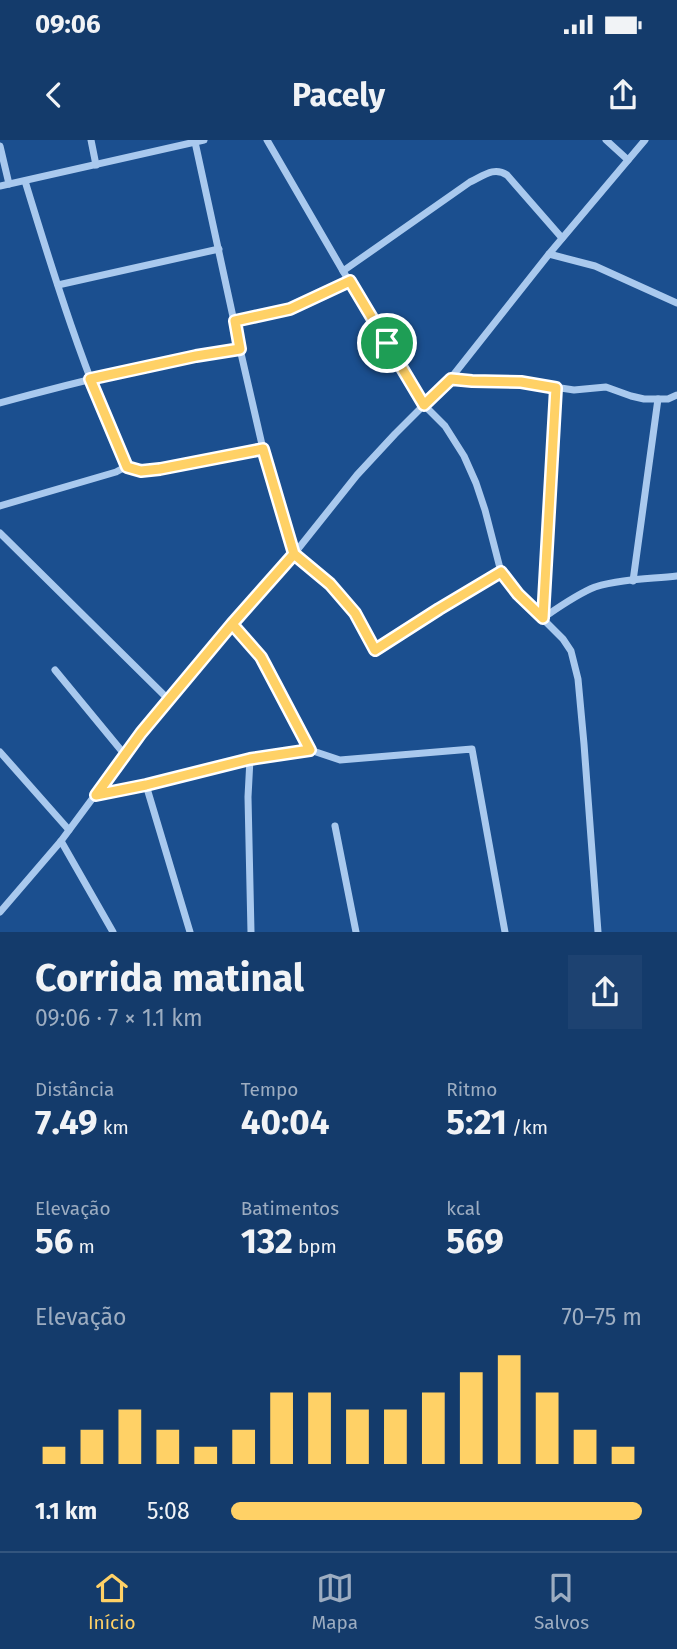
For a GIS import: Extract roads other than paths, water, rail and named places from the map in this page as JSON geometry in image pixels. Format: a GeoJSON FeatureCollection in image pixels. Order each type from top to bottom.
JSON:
{"type":"FeatureCollection","features":[{"type":"Feature","properties":{"kind":"street"},"geometry":{"type":"LineString","coordinates":[[91,140],[96,165]]}},
{"type":"Feature","properties":{"kind":"street"},"geometry":{"type":"LineString","coordinates":[[0,186],[96,165],[177,143],[204,140]]}},
{"type":"Feature","properties":{"kind":"street"},"geometry":{"type":"LineString","coordinates":[[267,140],[424,405],[453,436],[464,456],[485,510],[501,572],[571,651],[578,679],[598,932]]}},
{"type":"Feature","properties":{"kind":"street"},"geometry":{"type":"LineString","coordinates":[[606,140],[628,160]]}},
{"type":"Feature","properties":{"kind":"street"},"geometry":{"type":"LineString","coordinates":[[0,912],[3,901],[61,841],[169,699],[294,554],[357,475],[451,379],[549,254],[645,140]]}},
{"type":"Feature","properties":{"kind":"street"},"geometry":{"type":"LineString","coordinates":[[195,142],[263,449],[294,554],[330,584],[355,613],[375,650],[501,572]]}},
{"type":"Feature","properties":{"kind":"street"},"geometry":{"type":"LineString","coordinates":[[0,146],[9,184]]}},
{"type":"Feature","properties":{"kind":"street"},"geometry":{"type":"LineString","coordinates":[[343,271],[470,182],[492,171],[502,172],[507,176],[562,238]]}},
{"type":"Feature","properties":{"kind":"street"},"geometry":{"type":"LineString","coordinates":[[25,181],[90,379],[127,467]]}},
{"type":"Feature","properties":{"kind":"street"},"geometry":{"type":"LineString","coordinates":[[58,285],[219,249]]}},
{"type":"Feature","properties":{"kind":"street"},"geometry":{"type":"LineString","coordinates":[[549,254],[595,266],[677,303]]}},
{"type":"Feature","properties":{"kind":"street"},"geometry":{"type":"LineString","coordinates":[[235,321],[290,309],[350,281]]}},
{"type":"Feature","properties":{"kind":"street"},"geometry":{"type":"LineString","coordinates":[[0,403],[90,379],[240,349]]}},
{"type":"Feature","properties":{"kind":"street"},"geometry":{"type":"LineString","coordinates":[[451,379],[521,382],[574,390],[606,387],[631,396],[658,399],[677,395]]}},
{"type":"Feature","properties":{"kind":"street"},"geometry":{"type":"LineString","coordinates":[[543,618],[556,388]]}},
{"type":"Feature","properties":{"kind":"street"},"geometry":{"type":"LineString","coordinates":[[633,581],[658,399]]}},
{"type":"Feature","properties":{"kind":"street"},"geometry":{"type":"LineString","coordinates":[[0,506],[127,467],[141,471],[160,469],[263,449]]}},
{"type":"Feature","properties":{"kind":"street"},"geometry":{"type":"LineString","coordinates":[[0,533],[169,699]]}},
{"type":"Feature","properties":{"kind":"street"},"geometry":{"type":"LineString","coordinates":[[543,618],[595,588],[677,576]]}},
{"type":"Feature","properties":{"kind":"street"},"geometry":{"type":"LineString","coordinates":[[232,624],[261,657],[310,750]]}},
{"type":"Feature","properties":{"kind":"street"},"geometry":{"type":"LineString","coordinates":[[55,670],[125,755]]}},
{"type":"Feature","properties":{"kind":"street"},"geometry":{"type":"LineString","coordinates":[[96,795],[250,759],[310,750],[340,760],[472,749],[505,932]]}},
{"type":"Feature","properties":{"kind":"street"},"geometry":{"type":"LineString","coordinates":[[0,752],[69,830]]}},
{"type":"Feature","properties":{"kind":"street"},"geometry":{"type":"LineString","coordinates":[[250,759],[248,797],[251,932]]}},
{"type":"Feature","properties":{"kind":"street"},"geometry":{"type":"LineString","coordinates":[[146,785],[191,932]]}},
{"type":"Feature","properties":{"kind":"street"},"geometry":{"type":"LineString","coordinates":[[335,826],[356,932]]}},
{"type":"Feature","properties":{"kind":"street"},"geometry":{"type":"LineString","coordinates":[[61,841],[113,932]]}}]}
